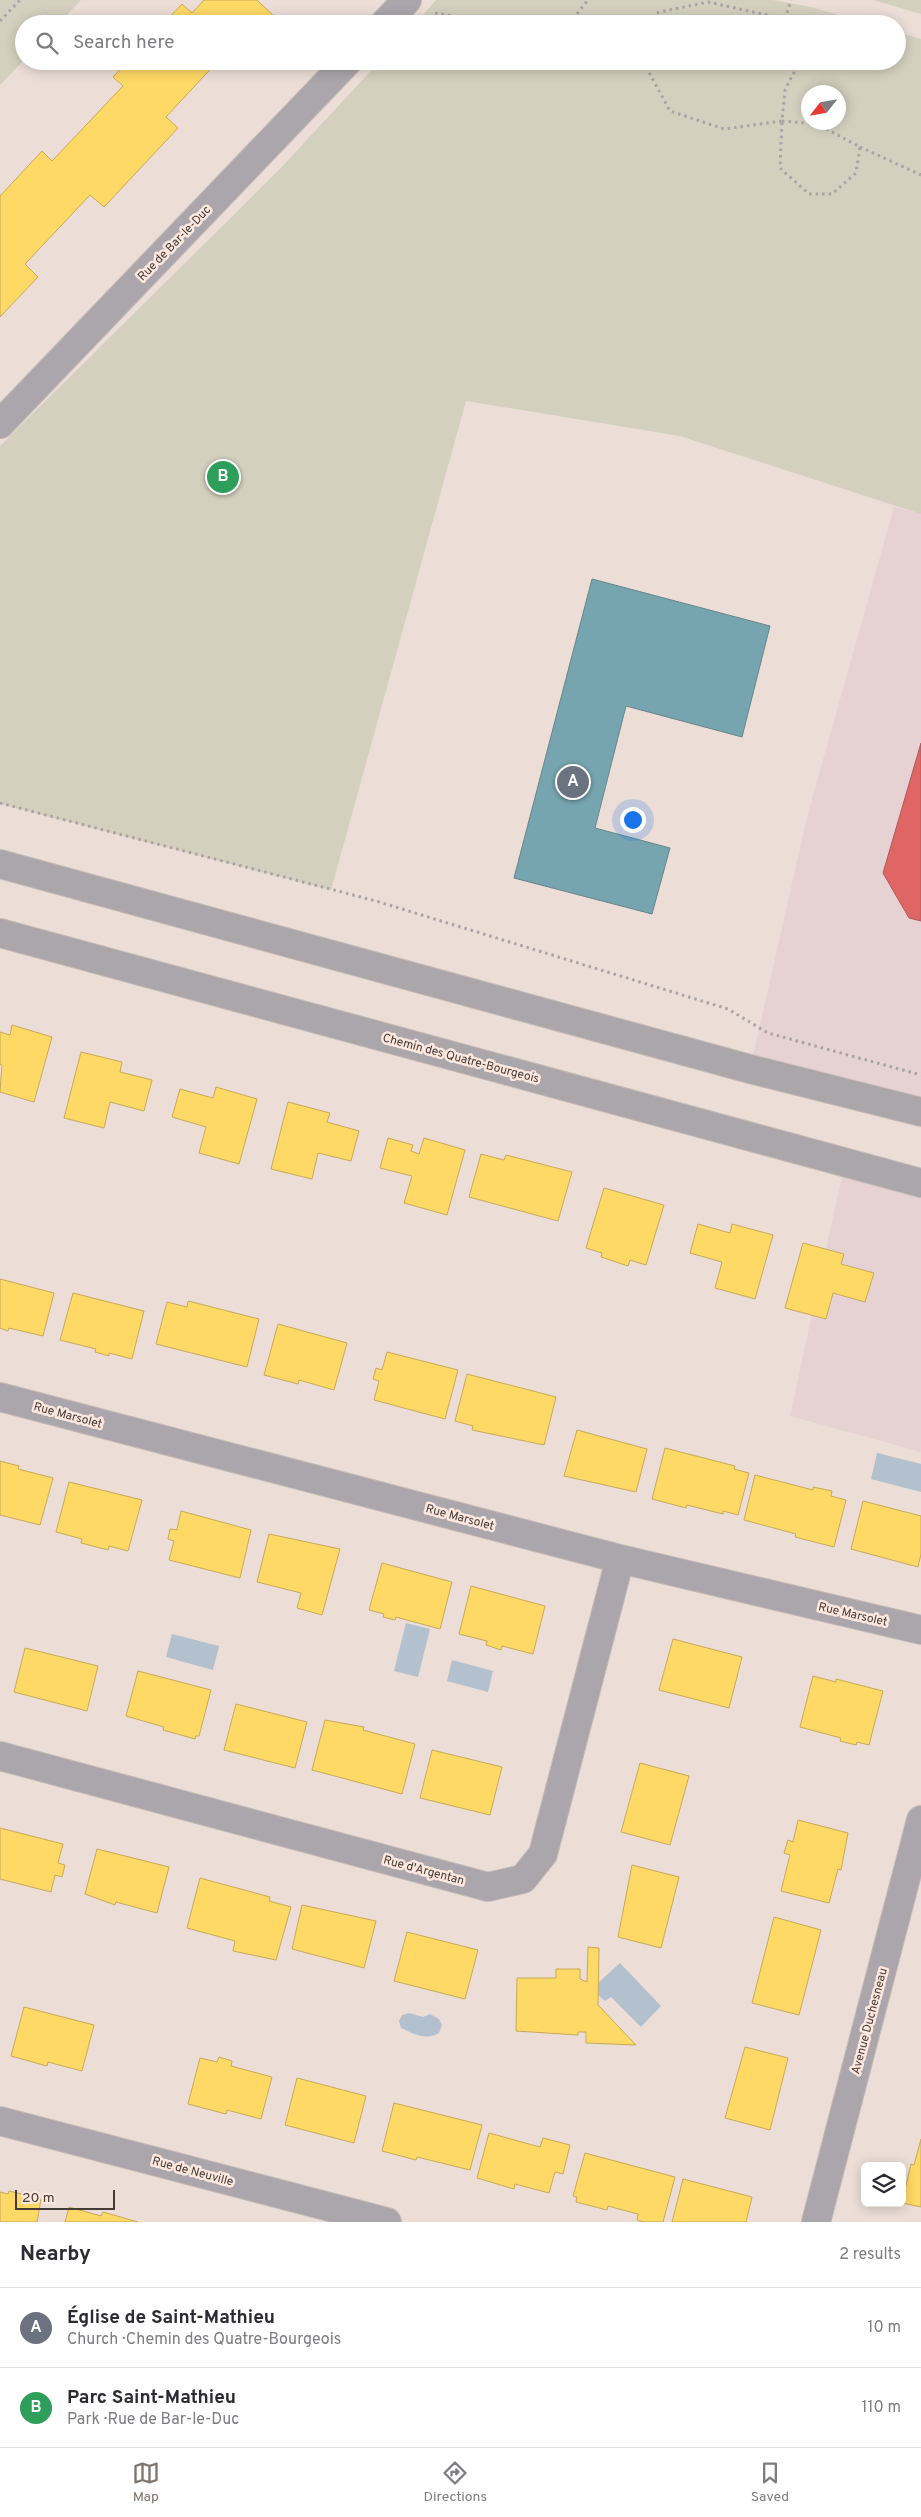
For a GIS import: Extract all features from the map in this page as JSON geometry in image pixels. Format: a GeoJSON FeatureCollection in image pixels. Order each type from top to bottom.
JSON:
{"type":"FeatureCollection","features":[{"type":"Feature","properties":{"kind":"main road"},"geometry":{"type":"LineString","coordinates":[[0,864],[750,1069],[921,1112]]}},
{"type":"Feature","properties":{"kind":"main road","name":"Chemin des Quatre-Bourgeois"},"geometry":{"type":"LineString","coordinates":[[0,933],[921,1183]]}},
{"type":"Feature","properties":{"kind":"street","name":"Rue de Bar-le-Duc"},"geometry":{"type":"LineString","coordinates":[[0,424],[339,70]]}},
{"type":"Feature","properties":{"kind":"street","name":"Rue Marsolet"},"geometry":{"type":"LineString","coordinates":[[0,1397],[620,1558],[921,1630]]}},
{"type":"Feature","properties":{"kind":"street","name":"Rue d'Argentan"},"geometry":{"type":"LineString","coordinates":[[0,1756],[488,1887],[523,1879],[542,1854],[620,1558]]}},
{"type":"Feature","properties":{"kind":"street","name":"Avenue Duchesneau"},"geometry":{"type":"LineString","coordinates":[[816,2222],[921,1820]]}},
{"type":"Feature","properties":{"kind":"street","name":"Rue de Neuville"},"geometry":{"type":"LineString","coordinates":[[0,2121],[387,2222]]}},
{"type":"Feature","properties":{"kind":"path"},"geometry":{"type":"LineString","coordinates":[[0,21],[20,0]]}},
{"type":"Feature","properties":{"kind":"path"},"geometry":{"type":"LineString","coordinates":[[576,15],[588,0]]}},
{"type":"Feature","properties":{"kind":"path"},"geometry":{"type":"LineString","coordinates":[[786,15],[792,0]]}},
{"type":"Feature","properties":{"kind":"path"},"geometry":{"type":"LineString","coordinates":[[655,15],[655,13],[708,1],[768,15]]}},
{"type":"Feature","properties":{"kind":"path"},"geometry":{"type":"LineString","coordinates":[[396,8],[441,15]]}},
{"type":"Feature","properties":{"kind":"path"},"geometry":{"type":"LineString","coordinates":[[650,70],[670,111],[724,129],[782,121],[817,124],[860,147],[921,174]]}},
{"type":"Feature","properties":{"kind":"path"},"geometry":{"type":"LineString","coordinates":[[795,70],[785,90],[780,168],[809,194],[832,194],[856,173],[860,147]]}},
{"type":"Feature","properties":{"kind":"path"},"geometry":{"type":"LineString","coordinates":[[0,803],[376,901],[728,1009],[768,1033],[921,1075]]}},
{"type":"Feature","properties":{"kind":"shaded area"},"geometry":{"type":"Polygon","coordinates":[[[0,0],[81,0],[67,15],[15,15],[15,69],[0,85],[0,0]]]}},
{"type":"Feature","properties":{"kind":"shaded area"},"geometry":{"type":"Polygon","coordinates":[[[436,0],[773,0],[811,7],[838,15],[423,15],[436,0]]]}},
{"type":"Feature","properties":{"kind":"shaded area"},"geometry":{"type":"Polygon","coordinates":[[[873,0],[921,0],[921,14],[873,0]]]}},
{"type":"Feature","properties":{"kind":"shaded area"},"geometry":{"type":"Polygon","coordinates":[[[906,35],[921,39],[921,514],[680,436],[466,401],[331,890],[0,804],[0,446],[278,171],[372,70],[906,70],[906,35]]]}},
{"type":"Feature","properties":{"kind":"shaded area"},"geometry":{"type":"Polygon","coordinates":[[[894,507],[921,514],[921,1112],[750,1069],[807,817],[894,507]]]}},
{"type":"Feature","properties":{"kind":"shaded area"},"geometry":{"type":"Polygon","coordinates":[[[845,1162],[921,1183],[921,1452],[790,1416],[845,1162]]]}},
{"type":"Feature","properties":{"kind":"water"},"geometry":{"type":"Polygon","coordinates":[[[877,1453],[921,1464],[921,1492],[871,1479],[877,1453]]]}},
{"type":"Feature","properties":{"kind":"water"},"geometry":{"type":"Polygon","coordinates":[[[406,1623],[430,1629],[418,1677],[394,1671],[406,1623]]]}},
{"type":"Feature","properties":{"kind":"water"},"geometry":{"type":"Polygon","coordinates":[[[172,1634],[219,1646],[213,1670],[166,1657],[172,1634]]]}},
{"type":"Feature","properties":{"kind":"water"},"geometry":{"type":"Polygon","coordinates":[[[452,1660],[493,1671],[488,1692],[447,1681],[452,1660]]]}},
{"type":"Feature","properties":{"kind":"water"},"geometry":{"type":"Polygon","coordinates":[[[620,1963],[661,2006],[641,2027],[611,1997],[605,2001],[598,1995],[599,1982],[620,1963]]]}},
{"type":"Feature","properties":{"kind":"water"},"geometry":{"type":"Polygon","coordinates":[[[409,2013],[423,2017],[430,2014],[439,2019],[442,2025],[439,2033],[425,2037],[401,2028],[399,2021],[402,2015],[409,2013]]]}},
{"type":"Feature","properties":{"kind":"building: Homes"},"geometry":{"type":"Polygon","coordinates":[[[204,0],[257,0],[273,15],[172,15],[182,4],[192,13],[204,0]]]}},
{"type":"Feature","properties":{"kind":"building: Homes"},"geometry":{"type":"Polygon","coordinates":[[[120,70],[210,70],[166,117],[178,128],[104,207],[90,195],[25,264],[38,277],[0,317],[0,196],[42,151],[52,161],[123,86],[113,77],[120,70]]]}},
{"type":"Feature","properties":{"kind":"building: Homes"},"geometry":{"type":"Polygon","coordinates":[[[12,1025],[52,1037],[34,1102],[0,1092],[2,1065],[0,1064],[0,1032],[10,1035],[12,1025]]]}},
{"type":"Feature","properties":{"kind":"building: Homes"},"geometry":{"type":"Polygon","coordinates":[[[81,1052],[122,1062],[120,1072],[152,1080],[144,1111],[110,1102],[104,1128],[64,1118],[81,1052]]]}},
{"type":"Feature","properties":{"kind":"building: Homes"},"geometry":{"type":"Polygon","coordinates":[[[216,1087],[257,1099],[239,1164],[199,1153],[206,1127],[172,1117],[180,1089],[213,1098],[216,1087]]]}},
{"type":"Feature","properties":{"kind":"building: Homes"},"geometry":{"type":"Polygon","coordinates":[[[288,1102],[330,1113],[327,1122],[359,1131],[351,1161],[318,1153],[312,1179],[271,1169],[288,1102]]]}},
{"type":"Feature","properties":{"kind":"building: Homes"},"geometry":{"type":"Polygon","coordinates":[[[388,1138],[413,1145],[411,1151],[419,1154],[424,1138],[465,1150],[447,1215],[404,1203],[412,1176],[380,1168],[388,1138]]]}},
{"type":"Feature","properties":{"kind":"building: Homes"},"geometry":{"type":"Polygon","coordinates":[[[481,1154],[504,1160],[506,1155],[572,1172],[558,1221],[469,1197],[481,1154]]]}},
{"type":"Feature","properties":{"kind":"building: Homes"},"geometry":{"type":"Polygon","coordinates":[[[604,1188],[664,1205],[646,1265],[630,1260],[628,1266],[601,1257],[602,1253],[586,1248],[604,1188]]]}},
{"type":"Feature","properties":{"kind":"building: Homes"},"geometry":{"type":"Polygon","coordinates":[[[698,1224],[730,1233],[732,1224],[773,1235],[755,1299],[715,1288],[722,1262],[690,1253],[698,1224]]]}},
{"type":"Feature","properties":{"kind":"building: Homes"},"geometry":{"type":"Polygon","coordinates":[[[803,1243],[844,1254],[841,1264],[874,1273],[865,1302],[833,1293],[826,1319],[785,1308],[803,1243]]]}},
{"type":"Feature","properties":{"kind":"building: Homes"},"geometry":{"type":"Polygon","coordinates":[[[0,1279],[54,1293],[43,1336],[9,1328],[8,1331],[0,1328],[0,1279]]]}},
{"type":"Feature","properties":{"kind":"building: Homes"},"geometry":{"type":"Polygon","coordinates":[[[73,1293],[144,1311],[132,1359],[109,1353],[109,1356],[95,1352],[96,1349],[60,1340],[73,1293]]]}},
{"type":"Feature","properties":{"kind":"building: Homes"},"geometry":{"type":"Polygon","coordinates":[[[188,1301],[259,1319],[247,1367],[156,1344],[167,1302],[187,1307],[188,1301]]]}},
{"type":"Feature","properties":{"kind":"building: Homes"},"geometry":{"type":"Polygon","coordinates":[[[278,1324],[347,1343],[334,1390],[299,1380],[298,1384],[264,1375],[278,1324]]]}},
{"type":"Feature","properties":{"kind":"building: Homes"},"geometry":{"type":"Polygon","coordinates":[[[387,1352],[458,1370],[445,1419],[374,1400],[379,1381],[373,1379],[376,1368],[382,1370],[387,1352]]]}},
{"type":"Feature","properties":{"kind":"building: Homes"},"geometry":{"type":"Polygon","coordinates":[[[467,1374],[556,1397],[544,1445],[472,1430],[473,1426],[455,1421],[467,1374]]]}},
{"type":"Feature","properties":{"kind":"building: Homes"},"geometry":{"type":"Polygon","coordinates":[[[577,1430],[647,1449],[636,1492],[564,1476],[577,1430]]]}},
{"type":"Feature","properties":{"kind":"building: Homes"},"geometry":{"type":"Polygon","coordinates":[[[665,1448],[735,1466],[734,1469],[749,1473],[738,1515],[723,1511],[723,1514],[687,1505],[686,1508],[652,1499],[665,1448]]]}},
{"type":"Feature","properties":{"kind":"building: Homes"},"geometry":{"type":"Polygon","coordinates":[[[0,1461],[19,1466],[18,1469],[53,1478],[40,1525],[0,1515],[0,1461]]]}},
{"type":"Feature","properties":{"kind":"building: Homes"},"geometry":{"type":"Polygon","coordinates":[[[755,1475],[813,1490],[813,1487],[832,1491],[831,1496],[846,1500],[834,1547],[795,1537],[796,1534],[744,1520],[755,1475]]]}},
{"type":"Feature","properties":{"kind":"building: Homes"},"geometry":{"type":"Polygon","coordinates":[[[69,1482],[142,1500],[128,1551],[109,1546],[108,1550],[81,1543],[82,1539],[56,1532],[69,1482]]]}},
{"type":"Feature","properties":{"kind":"building: Homes"},"geometry":{"type":"Polygon","coordinates":[[[863,1501],[921,1516],[921,1554],[918,1567],[851,1549],[863,1501]]]}},
{"type":"Feature","properties":{"kind":"building: Homes"},"geometry":{"type":"Polygon","coordinates":[[[181,1511],[251,1530],[240,1578],[169,1560],[174,1541],[168,1539],[170,1529],[177,1530],[181,1511]]]}},
{"type":"Feature","properties":{"kind":"building: Homes"},"geometry":{"type":"Polygon","coordinates":[[[269,1534],[340,1549],[322,1615],[297,1608],[301,1593],[257,1582],[269,1534]]]}},
{"type":"Feature","properties":{"kind":"building: Homes"},"geometry":{"type":"Polygon","coordinates":[[[382,1563],[452,1582],[440,1629],[396,1617],[395,1620],[383,1617],[384,1614],[369,1610],[382,1563]]]}},
{"type":"Feature","properties":{"kind":"building: Homes"},"geometry":{"type":"Polygon","coordinates":[[[471,1586],[545,1606],[533,1654],[502,1646],[501,1650],[486,1645],[487,1641],[459,1634],[471,1586]]]}},
{"type":"Feature","properties":{"kind":"building: Homes"},"geometry":{"type":"Polygon","coordinates":[[[673,1639],[742,1657],[729,1708],[659,1690],[673,1639]]]}},
{"type":"Feature","properties":{"kind":"building: Homes"},"geometry":{"type":"Polygon","coordinates":[[[25,1648],[98,1666],[87,1711],[14,1692],[25,1648]]]}},
{"type":"Feature","properties":{"kind":"building: Homes"},"geometry":{"type":"Polygon","coordinates":[[[138,1671],[211,1690],[199,1736],[196,1736],[195,1739],[163,1730],[164,1727],[126,1716],[138,1671]]]}},
{"type":"Feature","properties":{"kind":"building: Homes"},"geometry":{"type":"Polygon","coordinates":[[[813,1676],[836,1682],[836,1679],[883,1691],[869,1745],[857,1742],[856,1745],[840,1741],[841,1738],[800,1727],[813,1676]]]}},
{"type":"Feature","properties":{"kind":"building: Homes"},"geometry":{"type":"Polygon","coordinates":[[[236,1704],[307,1722],[295,1768],[224,1750],[236,1704]]]}},
{"type":"Feature","properties":{"kind":"building: Homes"},"geometry":{"type":"Polygon","coordinates":[[[325,1720],[364,1727],[363,1730],[415,1744],[402,1794],[312,1770],[325,1720]]]}},
{"type":"Feature","properties":{"kind":"building: Homes"},"geometry":{"type":"Polygon","coordinates":[[[432,1750],[502,1767],[490,1815],[420,1798],[432,1750]]]}},
{"type":"Feature","properties":{"kind":"building: Homes"},"geometry":{"type":"Polygon","coordinates":[[[640,1763],[689,1776],[670,1845],[621,1832],[640,1763]]]}},
{"type":"Feature","properties":{"kind":"building: Homes"},"geometry":{"type":"Polygon","coordinates":[[[798,1820],[848,1833],[841,1870],[838,1869],[829,1903],[781,1891],[790,1855],[784,1853],[788,1840],[793,1842],[798,1820]]]}},
{"type":"Feature","properties":{"kind":"building: Homes"},"geometry":{"type":"Polygon","coordinates":[[[0,1828],[63,1844],[58,1863],[65,1865],[62,1877],[55,1875],[51,1892],[0,1879],[0,1828]]]}},
{"type":"Feature","properties":{"kind":"building: Homes"},"geometry":{"type":"Polygon","coordinates":[[[97,1849],[169,1867],[157,1913],[116,1902],[115,1905],[85,1894],[97,1849]]]}},
{"type":"Feature","properties":{"kind":"building: Homes"},"geometry":{"type":"Polygon","coordinates":[[[632,1865],[679,1877],[661,1948],[618,1937],[632,1865]]]}},
{"type":"Feature","properties":{"kind":"building: Homes"},"geometry":{"type":"Polygon","coordinates":[[[200,1878],[270,1897],[269,1901],[291,1907],[276,1960],[233,1951],[235,1941],[187,1928],[200,1878]]]}},
{"type":"Feature","properties":{"kind":"building: Homes"},"geometry":{"type":"Polygon","coordinates":[[[302,1905],[376,1921],[364,1968],[292,1949],[302,1905]]]}},
{"type":"Feature","properties":{"kind":"building: Homes"},"geometry":{"type":"Polygon","coordinates":[[[774,1917],[821,1930],[799,2015],[752,2003],[774,1917]]]}},
{"type":"Feature","properties":{"kind":"building: Homes"},"geometry":{"type":"Polygon","coordinates":[[[407,1932],[478,1950],[465,1999],[394,1981],[407,1932]]]}},
{"type":"Feature","properties":{"kind":"building: Homes"},"geometry":{"type":"Polygon","coordinates":[[[588,1947],[599,1948],[598,2005],[636,2045],[586,2043],[586,2032],[578,2032],[578,2035],[516,2031],[517,1978],[556,1978],[556,1969],[580,1969],[580,1979],[587,1982],[588,1947]]]}},
{"type":"Feature","properties":{"kind":"building: Homes"},"geometry":{"type":"Polygon","coordinates":[[[24,2007],[94,2025],[82,2071],[48,2062],[47,2066],[11,2056],[24,2007]]]}},
{"type":"Feature","properties":{"kind":"building: Homes"},"geometry":{"type":"Polygon","coordinates":[[[745,2047],[788,2058],[770,2130],[725,2118],[745,2047]]]}},
{"type":"Feature","properties":{"kind":"building: Homes"},"geometry":{"type":"Polygon","coordinates":[[[219,2057],[232,2061],[231,2066],[272,2077],[261,2119],[227,2110],[226,2114],[188,2104],[200,2058],[217,2062],[219,2057]]]}},
{"type":"Feature","properties":{"kind":"building: Homes"},"geometry":{"type":"Polygon","coordinates":[[[297,2078],[366,2096],[354,2143],[285,2125],[297,2078]]]}},
{"type":"Feature","properties":{"kind":"building: Homes"},"geometry":{"type":"Polygon","coordinates":[[[394,2103],[482,2125],[470,2170],[417,2157],[416,2160],[382,2151],[394,2103]]]}},
{"type":"Feature","properties":{"kind":"building: Homes"},"geometry":{"type":"Polygon","coordinates":[[[489,2133],[540,2147],[543,2138],[570,2145],[563,2174],[555,2172],[549,2193],[515,2184],[514,2189],[477,2178],[489,2133]]]}},
{"type":"Feature","properties":{"kind":"building: Homes"},"geometry":{"type":"Polygon","coordinates":[[[921,2139],[921,2207],[906,2204],[906,2186],[911,2164],[914,2165],[921,2139]]]}},
{"type":"Feature","properties":{"kind":"building: Homes"},"geometry":{"type":"Polygon","coordinates":[[[585,2153],[675,2177],[663,2222],[645,2222],[637,2220],[638,2214],[608,2206],[607,2210],[576,2202],[577,2197],[573,2196],[585,2153]]]}},
{"type":"Feature","properties":{"kind":"building: Homes"},"geometry":{"type":"Polygon","coordinates":[[[683,2179],[752,2197],[746,2222],[672,2222],[683,2179]]]}},
{"type":"Feature","properties":{"kind":"building: Homes"},"geometry":{"type":"Polygon","coordinates":[[[9,2191],[41,2199],[37,2222],[0,2222],[0,2192],[8,2194],[9,2191]]]}},
{"type":"Feature","properties":{"kind":"building: Homes"},"geometry":{"type":"Polygon","coordinates":[[[69,2207],[101,2216],[103,2212],[138,2222],[65,2222],[69,2207]]]}},
{"type":"Feature","properties":{"kind":"building: Shops"},"geometry":{"type":"Polygon","coordinates":[[[921,743],[921,921],[909,918],[883,873],[921,743]]]}},
{"type":"Feature","properties":{"kind":"building: Public"},"geometry":{"type":"Polygon","coordinates":[[[592,579],[770,626],[742,737],[626,706],[595,828],[670,848],[652,914],[514,878],[592,579]]]}},
{"type":"Feature","properties":{"kind":"place","name":"Parc Saint-Mathieu"},"geometry":{"type":"Point","coordinates":[223,477]}},
{"type":"Feature","properties":{"kind":"place","name":"Église de Saint-Mathieu"},"geometry":{"type":"Point","coordinates":[573,782]}}]}
